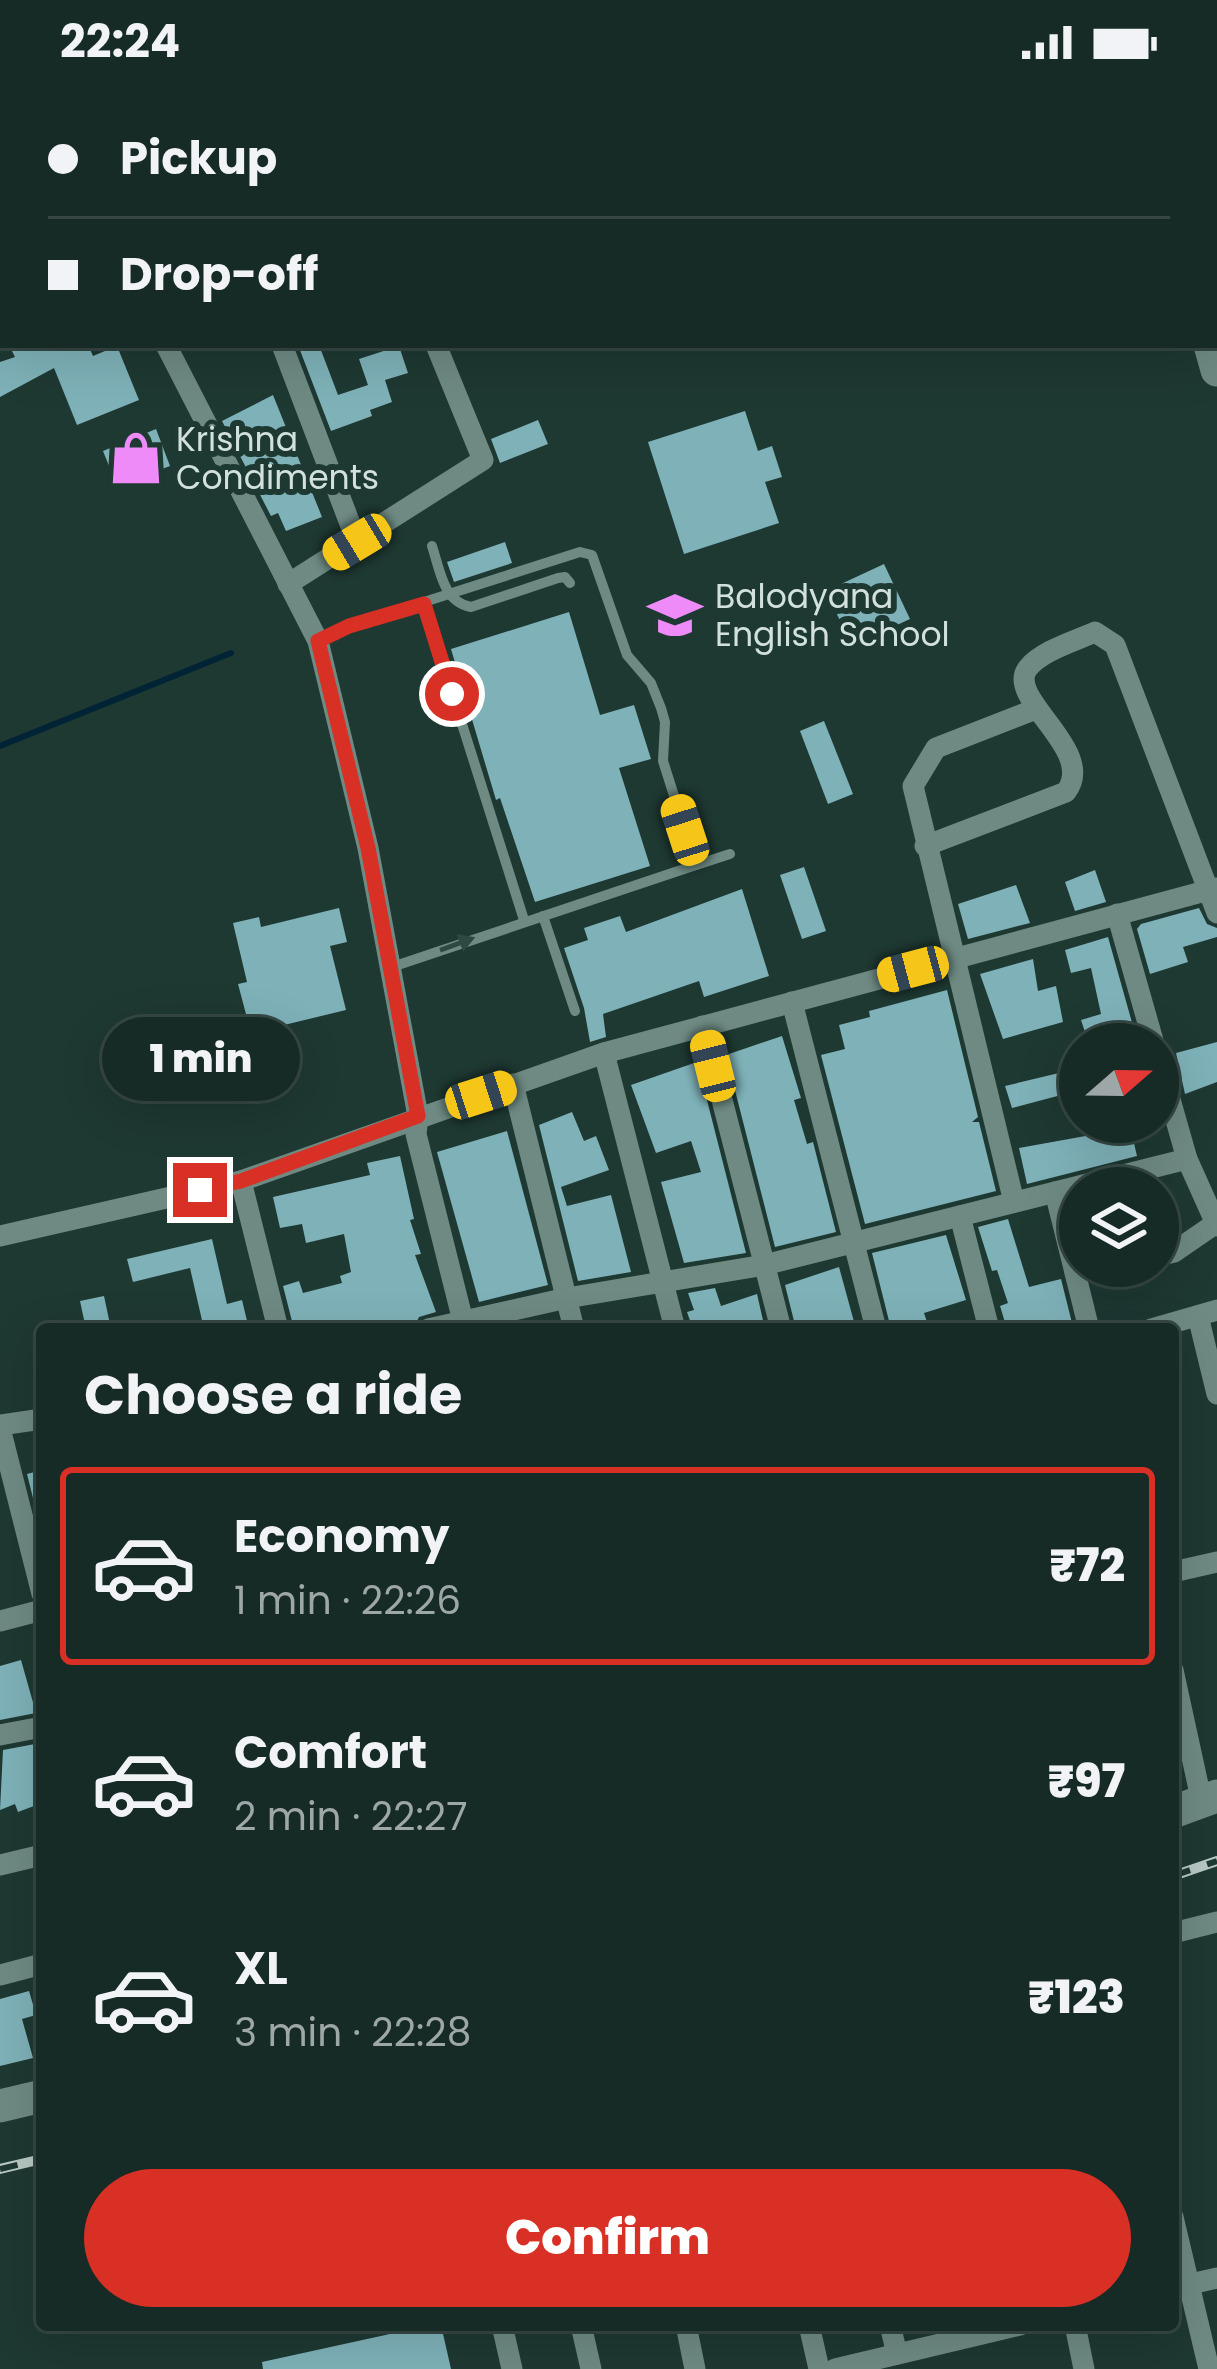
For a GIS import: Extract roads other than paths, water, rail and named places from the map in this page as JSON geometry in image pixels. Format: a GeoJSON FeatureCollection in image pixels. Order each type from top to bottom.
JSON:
{"type":"FeatureCollection","features":[{"type":"Feature","properties":{"kind":"street"},"geometry":{"type":"LineString","coordinates":[[168,348],[315,636],[368,848],[418,1116],[416,1134],[463,1323]]}},
{"type":"Feature","properties":{"kind":"street"},"geometry":{"type":"LineString","coordinates":[[283,348],[357,542]]}},
{"type":"Feature","properties":{"kind":"street"},"geometry":{"type":"LineString","coordinates":[[290,588],[484,460],[437,348]]}},
{"type":"Feature","properties":{"kind":"street"},"geometry":{"type":"LineString","coordinates":[[925,846],[1066,792],[1073,783],[1074,767],[1046,717],[1036,709],[1024,672],[1033,662],[1094,632],[1115,645],[1214,889],[1217,914]]}},
{"type":"Feature","properties":{"kind":"street"},"geometry":{"type":"LineString","coordinates":[[1014,1202],[913,786],[922,764],[936,748],[1036,709]]}},
{"type":"Feature","properties":{"kind":"street"},"geometry":{"type":"LineString","coordinates":[[0,1236],[241,1181],[604,1053],[1214,889]]}},
{"type":"Feature","properties":{"kind":"street"},"geometry":{"type":"LineString","coordinates":[[1117,914],[1148,1023]]}},
{"type":"Feature","properties":{"kind":"street"},"geometry":{"type":"LineString","coordinates":[[792,1002],[874,1323]]}},
{"type":"Feature","properties":{"kind":"street"},"geometry":{"type":"LineString","coordinates":[[703,1026],[779,1323]]}},
{"type":"Feature","properties":{"kind":"street"},"geometry":{"type":"LineString","coordinates":[[604,1053],[674,1323]]}},
{"type":"Feature","properties":{"kind":"street"},"geometry":{"type":"LineString","coordinates":[[513,1084],[573,1323]]}},
{"type":"Feature","properties":{"kind":"street"},"geometry":{"type":"LineString","coordinates":[[1179,1131],[1216,1225],[1179,1249]]}},
{"type":"Feature","properties":{"kind":"street"},"geometry":{"type":"LineString","coordinates":[[472,1323],[567,1298],[764,1265],[1187,1159]]}},
{"type":"Feature","properties":{"kind":"street"},"geometry":{"type":"LineString","coordinates":[[241,1181],[276,1323]]}},
{"type":"Feature","properties":{"kind":"street"},"geometry":{"type":"LineString","coordinates":[[1055,1192],[1059,1208]]}},
{"type":"Feature","properties":{"kind":"street"},"geometry":{"type":"LineString","coordinates":[[960,1216],[987,1323]]}},
{"type":"Feature","properties":{"kind":"street"},"geometry":{"type":"LineString","coordinates":[[1079,1287],[1088,1323]]}},
{"type":"Feature","properties":{"kind":"street"},"geometry":{"type":"LineString","coordinates":[[1172,1323],[1208,1313],[1217,1394]]}},
{"type":"Feature","properties":{"kind":"street"},"geometry":{"type":"LineString","coordinates":[[36,1420],[0,1426],[36,1570]]}},
{"type":"Feature","properties":{"kind":"street"},"geometry":{"type":"LineString","coordinates":[[1179,1571],[1217,1562]]}},
{"type":"Feature","properties":{"kind":"street"},"geometry":{"type":"LineString","coordinates":[[0,1621],[36,1612]]}},
{"type":"Feature","properties":{"kind":"street"},"geometry":{"type":"LineString","coordinates":[[1179,1711],[1197,1803]]}},
{"type":"Feature","properties":{"kind":"street"},"geometry":{"type":"LineString","coordinates":[[0,1736],[36,1727]]}},
{"type":"Feature","properties":{"kind":"street"},"geometry":{"type":"LineString","coordinates":[[0,1865],[36,1857]]}},
{"type":"Feature","properties":{"kind":"street"},"geometry":{"type":"LineString","coordinates":[[1179,1932],[1217,1922]]}},
{"type":"Feature","properties":{"kind":"street"},"geometry":{"type":"LineString","coordinates":[[0,1975],[36,1966]]}},
{"type":"Feature","properties":{"kind":"street"},"geometry":{"type":"LineString","coordinates":[[0,2106],[36,2097]]}},
{"type":"Feature","properties":{"kind":"street"},"geometry":{"type":"LineString","coordinates":[[1209,2369],[1181,2286],[1217,2278]]}},
{"type":"Feature","properties":{"kind":"street"},"geometry":{"type":"LineString","coordinates":[[503,2331],[512,2369]]}},
{"type":"Feature","properties":{"kind":"street"},"geometry":{"type":"LineString","coordinates":[[582,2331],[591,2369]]}},
{"type":"Feature","properties":{"kind":"street"},"geometry":{"type":"LineString","coordinates":[[687,2331],[695,2369]]}},
{"type":"Feature","properties":{"kind":"street"},"geometry":{"type":"LineString","coordinates":[[810,2331],[819,2369]]}},
{"type":"Feature","properties":{"kind":"street"},"geometry":{"type":"LineString","coordinates":[[891,2331],[897,2354]]}},
{"type":"Feature","properties":{"kind":"street"},"geometry":{"type":"LineString","coordinates":[[835,2369],[974,2331]]}},
{"type":"Feature","properties":{"kind":"street"},"geometry":{"type":"LineString","coordinates":[[1076,2331],[1084,2369]]}},
{"type":"Feature","properties":{"kind":"lane"},"geometry":{"type":"LineString","coordinates":[[433,546],[448,594],[462,606],[558,578],[565,577],[570,583]]}},
{"type":"Feature","properties":{"kind":"lane"},"geometry":{"type":"LineString","coordinates":[[315,636],[580,552],[592,555],[627,656],[651,683],[661,708],[663,761],[696,865]]}},
{"type":"Feature","properties":{"kind":"lane"},"geometry":{"type":"LineString","coordinates":[[424,604],[524,920]]}},
{"type":"Feature","properties":{"kind":"lane"},"geometry":{"type":"LineString","coordinates":[[390,967],[730,854]]}},
{"type":"Feature","properties":{"kind":"lane"},"geometry":{"type":"LineString","coordinates":[[543,916],[574,1012]]}},
{"type":"Feature","properties":{"kind":"waterway"},"geometry":{"type":"LineString","coordinates":[[0,746],[231,653]]}},
{"type":"Feature","properties":{"kind":"railway"},"geometry":{"type":"LineString","coordinates":[[1179,1874],[1217,1861]]}},
{"type":"Feature","properties":{"kind":"railway"},"geometry":{"type":"LineString","coordinates":[[0,2169],[36,2160]]}},
{"type":"Feature","properties":{"kind":"place","name":"Krishna Condiments"},"geometry":{"type":"Point","coordinates":[136,458]}},
{"type":"Feature","properties":{"kind":"place","name":"Balodyana English School"},"geometry":{"type":"Point","coordinates":[675,615]}}]}
